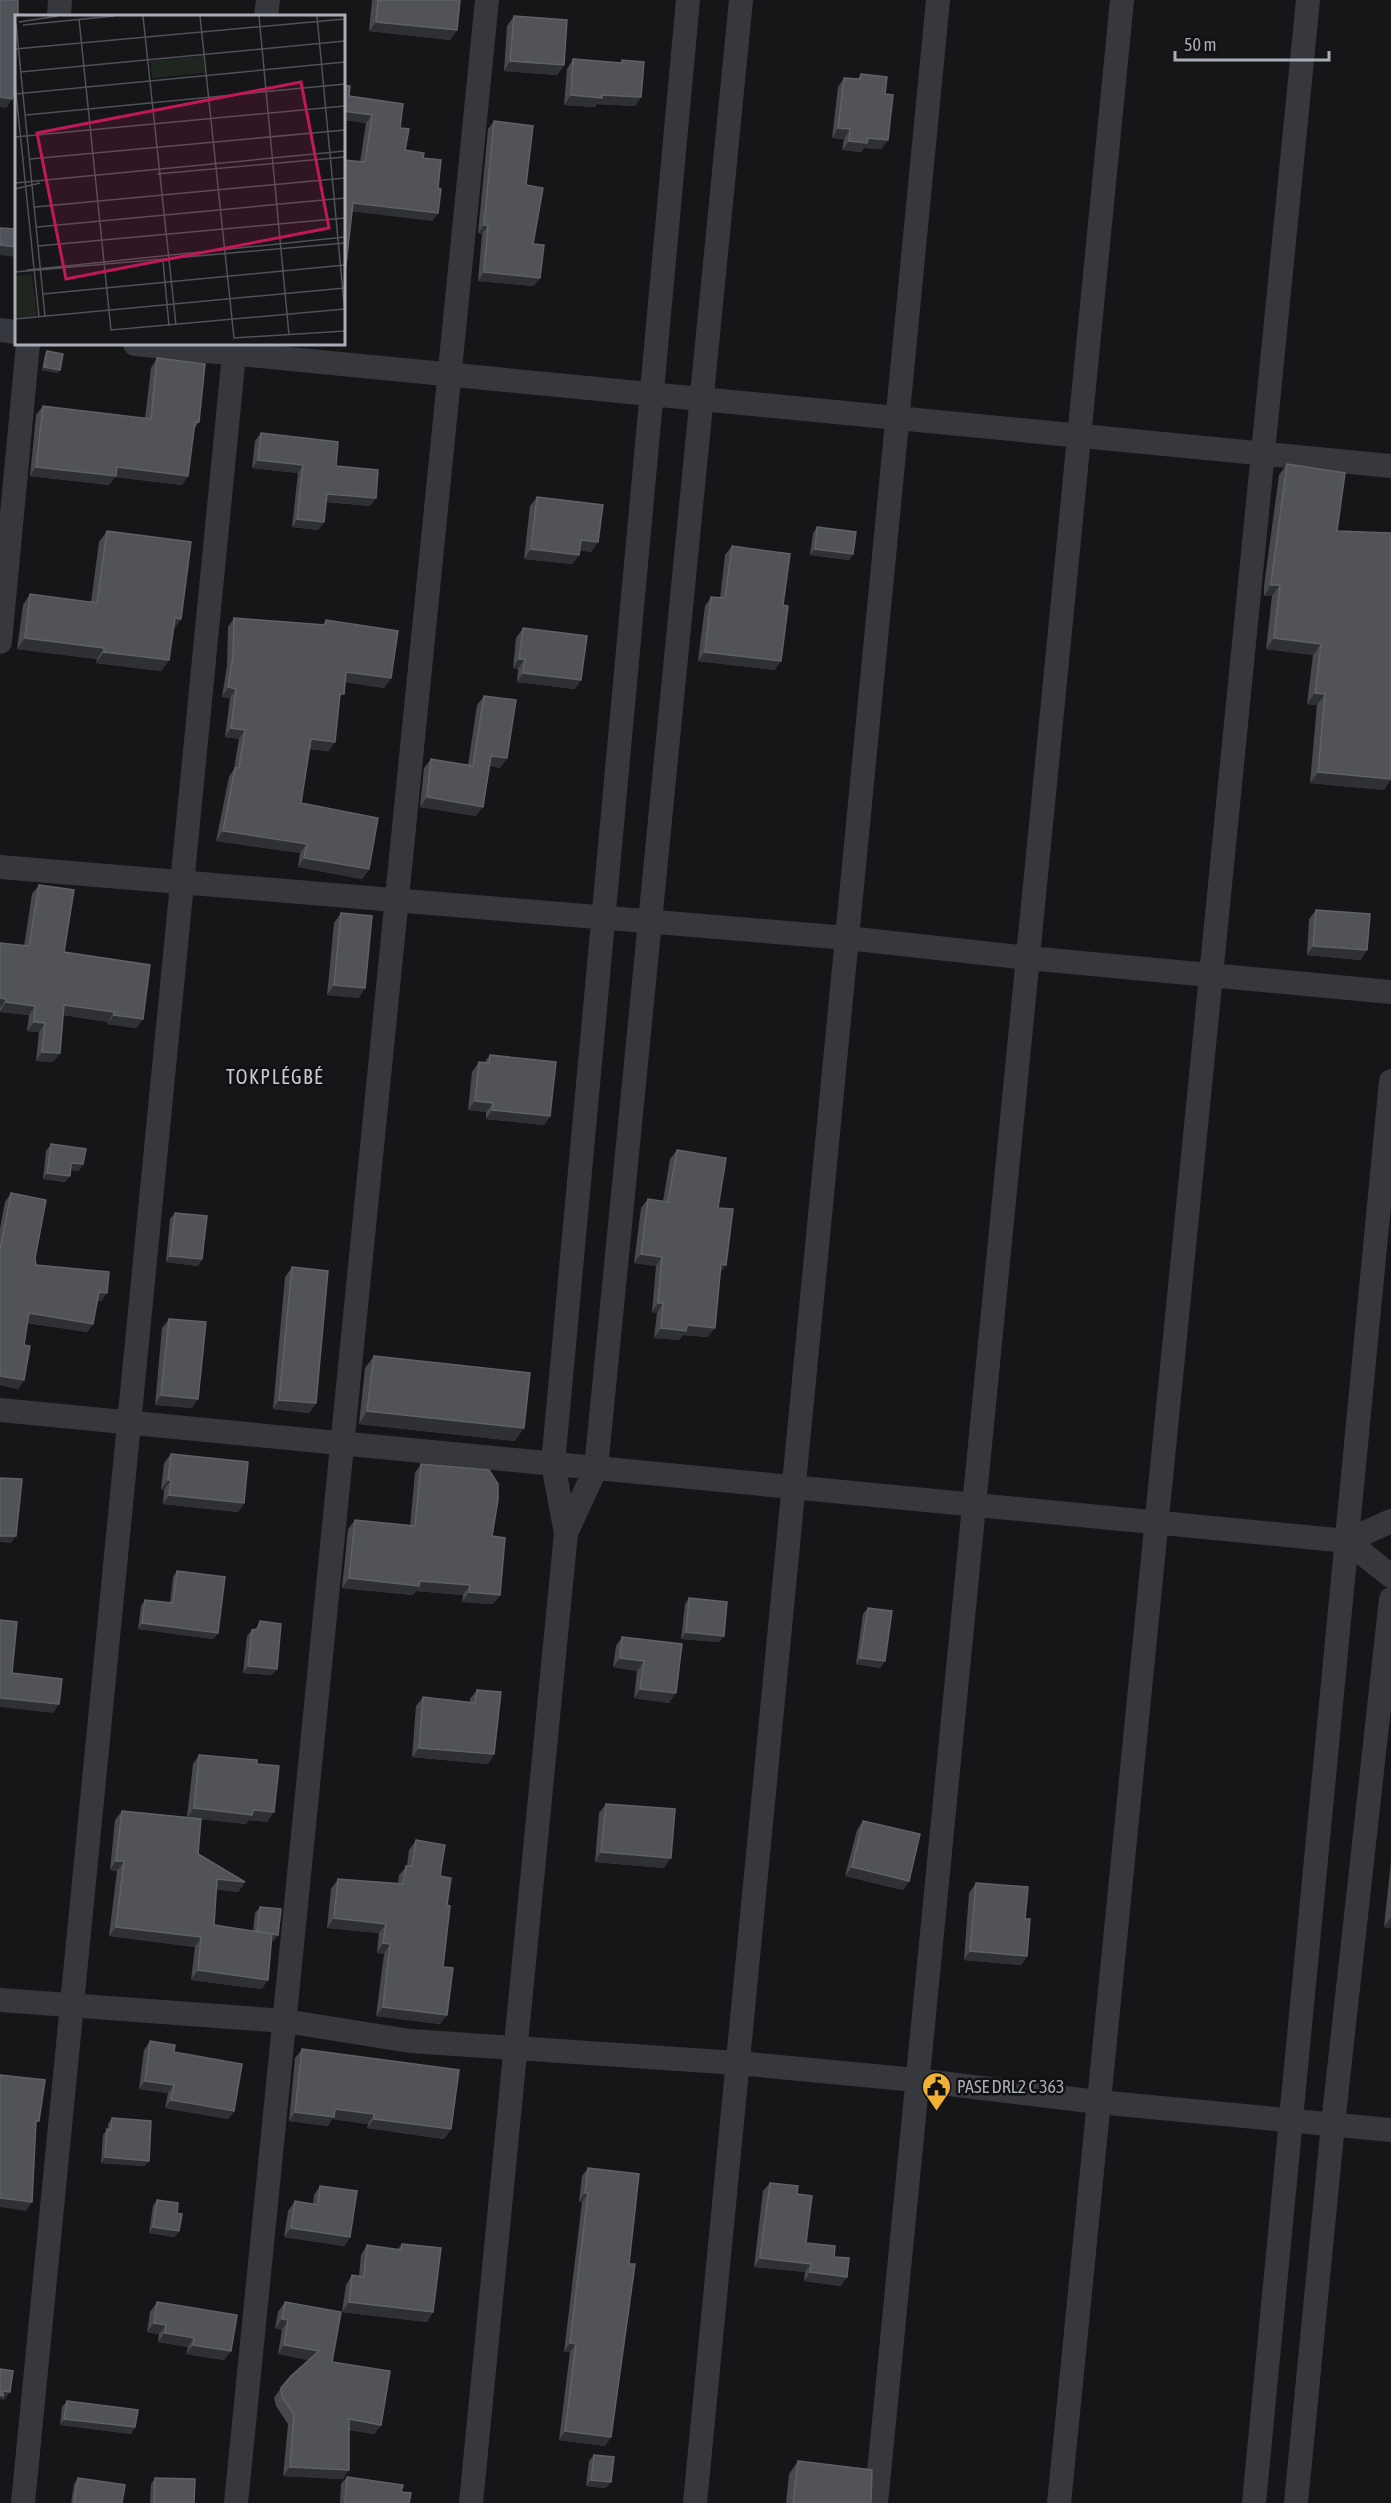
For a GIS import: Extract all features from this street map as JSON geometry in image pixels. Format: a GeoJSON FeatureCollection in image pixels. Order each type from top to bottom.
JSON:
{"type":"FeatureCollection","features":[{"type":"Feature","properties":{"kind":"street"},"geometry":{"type":"LineString","coordinates":[[59,15],[60,0]]}},
{"type":"Feature","properties":{"kind":"street"},"geometry":{"type":"LineString","coordinates":[[266,15],[268,0]]}},
{"type":"Feature","properties":{"kind":"street"},"geometry":{"type":"LineString","coordinates":[[236,2503],[487,0]]}},
{"type":"Feature","properties":{"kind":"street"},"geometry":{"type":"LineString","coordinates":[[471,2503],[566,1533],[553,1464],[688,0]]}},
{"type":"Feature","properties":{"kind":"street"},"geometry":{"type":"LineString","coordinates":[[566,1533],[596,1468],[741,0]]}},
{"type":"Feature","properties":{"kind":"street"},"geometry":{"type":"LineString","coordinates":[[694,2503],[938,0]]}},
{"type":"Feature","properties":{"kind":"street"},"geometry":{"type":"LineString","coordinates":[[876,2503],[1122,0]]}},
{"type":"Feature","properties":{"kind":"street"},"geometry":{"type":"LineString","coordinates":[[1059,2503],[1308,0]]}},
{"type":"Feature","properties":{"kind":"street"},"geometry":{"type":"LineString","coordinates":[[0,330],[15,332]]}},
{"type":"Feature","properties":{"kind":"street"},"geometry":{"type":"LineString","coordinates":[[0,642],[28,345]]}},
{"type":"Feature","properties":{"kind":"street"},"geometry":{"type":"LineString","coordinates":[[160,345],[234,348],[449,374],[1391,466]]}},
{"type":"Feature","properties":{"kind":"street"},"geometry":{"type":"LineString","coordinates":[[23,2503],[234,348]]}},
{"type":"Feature","properties":{"kind":"street"},"geometry":{"type":"LineString","coordinates":[[0,867],[847,938],[1028,958],[1391,992]]}},
{"type":"Feature","properties":{"kind":"street"},"geometry":{"type":"LineString","coordinates":[[1254,2503],[1391,1081]]}},
{"type":"Feature","properties":{"kind":"street"},"geometry":{"type":"LineString","coordinates":[[0,1410],[1347,1541],[1391,1521]]}},
{"type":"Feature","properties":{"kind":"street"},"geometry":{"type":"LineString","coordinates":[[1347,1541],[1391,1576]]}},
{"type":"Feature","properties":{"kind":"street"},"geometry":{"type":"LineString","coordinates":[[1296,2503],[1333,2124],[1391,1599]]}},
{"type":"Feature","properties":{"kind":"street"},"geometry":{"type":"LineString","coordinates":[[0,2000],[285,2021],[410,2041],[737,2063],[916,2080],[1098,2102],[1391,2130]]}},
{"type":"Feature","properties":{"kind":"building"},"geometry":{"type":"Polygon","coordinates":[[[0,0],[18,0],[18,14],[22,15],[15,15],[15,84],[12,99],[0,97],[0,0]]]}},
{"type":"Feature","properties":{"kind":"building"},"geometry":{"type":"Polygon","coordinates":[[[378,0],[460,0],[457,30],[376,22],[378,0]]]}},
{"type":"Feature","properties":{"kind":"building"},"geometry":{"type":"Polygon","coordinates":[[[514,16],[567,20],[564,65],[510,61],[514,16]]]}},
{"type":"Feature","properties":{"kind":"building"},"geometry":{"type":"Polygon","coordinates":[[[573,59],[622,63],[622,60],[644,62],[641,97],[602,95],[602,98],[571,95],[573,59]]]}},
{"type":"Feature","properties":{"kind":"building"},"geometry":{"type":"Polygon","coordinates":[[[861,74],[887,77],[885,94],[893,95],[888,140],[868,138],[867,143],[849,141],[850,129],[838,128],[844,78],[860,79],[861,74]]]}},
{"type":"Feature","properties":{"kind":"building"},"geometry":{"type":"Polygon","coordinates":[[[345,85],[350,86],[349,96],[403,104],[400,128],[409,129],[405,150],[424,153],[423,158],[441,160],[438,213],[353,203],[345,273],[345,160],[365,162],[372,115],[345,111],[345,85]]]}},
{"type":"Feature","properties":{"kind":"building"},"geometry":{"type":"Polygon","coordinates":[[[494,121],[533,126],[526,185],[543,188],[533,244],[544,245],[540,278],[484,272],[488,226],[484,225],[494,121]]]}},
{"type":"Feature","properties":{"kind":"building"},"geometry":{"type":"Polygon","coordinates":[[[0,228],[15,229],[15,247],[0,245],[0,228]]]}},
{"type":"Feature","properties":{"kind":"building"},"geometry":{"type":"Polygon","coordinates":[[[47,351],[63,354],[60,370],[44,367],[47,351]]]}},
{"type":"Feature","properties":{"kind":"building"},"geometry":{"type":"Polygon","coordinates":[[[157,358],[205,364],[199,422],[195,422],[188,476],[117,467],[116,476],[36,467],[43,406],[151,419],[157,358]]]}},
{"type":"Feature","properties":{"kind":"building"},"geometry":{"type":"Polygon","coordinates":[[[261,433],[338,442],[336,466],[378,470],[376,498],[327,494],[324,522],[297,519],[303,465],[258,460],[261,433]]]}},
{"type":"Feature","properties":{"kind":"building"},"geometry":{"type":"Polygon","coordinates":[[[1287,464],[1345,473],[1337,531],[1391,533],[1391,779],[1318,772],[1325,694],[1315,693],[1321,644],[1274,638],[1280,585],[1271,585],[1287,464]]]}},
{"type":"Feature","properties":{"kind":"building"},"geometry":{"type":"Polygon","coordinates":[[[537,497],[603,505],[598,542],[581,540],[579,555],[531,549],[537,497]]]}},
{"type":"Feature","properties":{"kind":"building"},"geometry":{"type":"Polygon","coordinates":[[[817,527],[856,532],[853,554],[815,549],[817,527]]]}},
{"type":"Feature","properties":{"kind":"building"},"geometry":{"type":"Polygon","coordinates":[[[107,531],[191,542],[181,619],[175,618],[169,660],[104,652],[104,648],[25,638],[30,594],[97,603],[107,531]]]}},
{"type":"Feature","properties":{"kind":"building"},"geometry":{"type":"Polygon","coordinates":[[[732,546],[790,554],[783,605],[788,606],[781,661],[705,652],[711,597],[725,598],[732,546]]]}},
{"type":"Feature","properties":{"kind":"building"},"geometry":{"type":"Polygon","coordinates":[[[234,618],[325,625],[326,620],[398,631],[391,678],[346,672],[344,694],[340,694],[335,742],[311,739],[301,803],[378,818],[369,869],[304,858],[307,844],[223,831],[235,768],[239,768],[245,730],[231,728],[236,689],[228,687],[233,656],[234,618]]]}},
{"type":"Feature","properties":{"kind":"building"},"geometry":{"type":"Polygon","coordinates":[[[523,628],[587,636],[581,680],[523,673],[525,659],[519,659],[523,628]]]}},
{"type":"Feature","properties":{"kind":"building"},"geometry":{"type":"Polygon","coordinates":[[[484,696],[516,700],[507,758],[491,756],[483,807],[427,797],[431,759],[473,766],[484,696]]]}},
{"type":"Feature","properties":{"kind":"building"},"geometry":{"type":"Polygon","coordinates":[[[39,885],[74,890],[64,952],[150,965],[143,1019],[114,1015],[114,1012],[64,1005],[60,1053],[42,1052],[45,1023],[34,1022],[35,1006],[6,1002],[6,999],[0,998],[0,943],[29,946],[39,885]]]}},
{"type":"Feature","properties":{"kind":"building"},"geometry":{"type":"Polygon","coordinates":[[[1316,910],[1370,914],[1367,950],[1313,946],[1316,910]]]}},
{"type":"Feature","properties":{"kind":"building"},"geometry":{"type":"Polygon","coordinates":[[[341,913],[372,916],[365,988],[334,985],[341,913]]]}},
{"type":"Feature","properties":{"kind":"building"},"geometry":{"type":"Polygon","coordinates":[[[490,1055],[556,1062],[550,1116],[492,1110],[493,1103],[475,1101],[479,1062],[489,1063],[490,1055]]]}},
{"type":"Feature","properties":{"kind":"building"},"geometry":{"type":"Polygon","coordinates":[[[51,1144],[86,1149],[83,1164],[71,1163],[70,1176],[47,1173],[51,1144]]]}},
{"type":"Feature","properties":{"kind":"building"},"geometry":{"type":"Polygon","coordinates":[[[677,1150],[726,1158],[718,1208],[733,1209],[726,1265],[721,1264],[715,1328],[687,1325],[686,1331],[661,1328],[663,1303],[658,1303],[662,1257],[641,1254],[648,1199],[668,1202],[677,1150]]]}},
{"type":"Feature","properties":{"kind":"building"},"geometry":{"type":"Polygon","coordinates":[[[11,1193],[46,1200],[35,1258],[36,1265],[109,1272],[107,1293],[99,1292],[93,1324],[29,1313],[24,1345],[30,1346],[24,1380],[0,1376],[0,1250],[11,1193]]]}},
{"type":"Feature","properties":{"kind":"building"},"geometry":{"type":"Polygon","coordinates":[[[175,1213],[207,1216],[202,1259],[170,1256],[175,1213]]]}},
{"type":"Feature","properties":{"kind":"building"},"geometry":{"type":"Polygon","coordinates":[[[292,1267],[328,1271],[316,1403],[279,1400],[292,1267]]]}},
{"type":"Feature","properties":{"kind":"building"},"geometry":{"type":"Polygon","coordinates":[[[169,1319],[206,1322],[198,1399],[161,1395],[169,1319]]]}},
{"type":"Feature","properties":{"kind":"building"},"geometry":{"type":"Polygon","coordinates":[[[374,1356],[530,1373],[524,1428],[367,1411],[374,1356]]]}},
{"type":"Feature","properties":{"kind":"building"},"geometry":{"type":"Polygon","coordinates":[[[171,1454],[248,1462],[244,1503],[169,1495],[171,1454]]]}},
{"type":"Feature","properties":{"kind":"building"},"geometry":{"type":"Polygon","coordinates":[[[421,1464],[489,1470],[498,1484],[498,1500],[492,1536],[505,1538],[500,1595],[469,1592],[470,1585],[420,1581],[419,1586],[349,1578],[355,1520],[415,1526],[421,1464]]]}},
{"type":"Feature","properties":{"kind":"building"},"geometry":{"type":"Polygon","coordinates":[[[0,1478],[22,1479],[16,1536],[0,1536],[0,1478]]]}},
{"type":"Feature","properties":{"kind":"building"},"geometry":{"type":"Polygon","coordinates":[[[177,1571],[225,1577],[218,1633],[142,1623],[145,1600],[173,1603],[177,1571]]]}},
{"type":"Feature","properties":{"kind":"building"},"geometry":{"type":"Polygon","coordinates":[[[689,1598],[727,1602],[724,1636],[686,1632],[689,1598]]]}},
{"type":"Feature","properties":{"kind":"building"},"geometry":{"type":"Polygon","coordinates":[[[868,1608],[892,1611],[885,1661],[860,1658],[868,1608]]]}},
{"type":"Feature","properties":{"kind":"building"},"geometry":{"type":"Polygon","coordinates":[[[0,1620],[17,1622],[12,1673],[62,1679],[59,1704],[0,1698],[0,1620]]]}},
{"type":"Feature","properties":{"kind":"building"},"geometry":{"type":"Polygon","coordinates":[[[260,1621],[281,1624],[277,1669],[248,1666],[252,1630],[258,1629],[260,1621]]]}},
{"type":"Feature","properties":{"kind":"building"},"geometry":{"type":"Polygon","coordinates":[[[622,1637],[682,1644],[676,1693],[640,1689],[644,1661],[620,1658],[622,1637]]]}},
{"type":"Feature","properties":{"kind":"building"},"geometry":{"type":"Polygon","coordinates":[[[477,1690],[501,1692],[494,1754],[419,1748],[423,1697],[475,1703],[477,1690]]]}},
{"type":"Feature","properties":{"kind":"building"},"geometry":{"type":"Polygon","coordinates":[[[199,1755],[257,1760],[257,1764],[279,1766],[274,1812],[253,1810],[252,1815],[194,1808],[199,1755]]]}},
{"type":"Feature","properties":{"kind":"building"},"geometry":{"type":"Polygon","coordinates":[[[606,1804],[675,1809],[671,1858],[601,1852],[606,1804]]]}},
{"type":"Feature","properties":{"kind":"building"},"geometry":{"type":"Polygon","coordinates":[[[122,1811],[201,1819],[198,1854],[245,1882],[217,1879],[214,1925],[272,1934],[268,1980],[198,1970],[201,1937],[116,1927],[124,1861],[116,1861],[122,1811]]]}},
{"type":"Feature","properties":{"kind":"building"},"geometry":{"type":"Polygon","coordinates":[[[863,1821],[920,1834],[909,1881],[852,1867],[863,1821]]]}},
{"type":"Feature","properties":{"kind":"building"},"geometry":{"type":"Polygon","coordinates":[[[416,1840],[445,1845],[440,1876],[451,1878],[443,1967],[453,1968],[447,2015],[383,2007],[390,1944],[383,1943],[386,1924],[334,1918],[338,1879],[403,1884],[406,1866],[412,1866],[416,1840]]]}},
{"type":"Feature","properties":{"kind":"building"},"geometry":{"type":"Polygon","coordinates":[[[976,1883],[1028,1887],[1025,1919],[1030,1919],[1027,1956],[970,1951],[976,1883]]]}},
{"type":"Feature","properties":{"kind":"building"},"geometry":{"type":"Polygon","coordinates":[[[260,1907],[281,1909],[278,1935],[257,1931],[260,1907]]]}},
{"type":"Feature","properties":{"kind":"building"},"geometry":{"type":"Polygon","coordinates":[[[150,2041],[175,2045],[174,2052],[242,2064],[234,2111],[171,2100],[174,2085],[145,2081],[150,2041]]]}},
{"type":"Feature","properties":{"kind":"building"},"geometry":{"type":"Polygon","coordinates":[[[302,2049],[459,2070],[451,2129],[374,2119],[374,2114],[335,2109],[334,2117],[295,2112],[302,2049]]]}},
{"type":"Feature","properties":{"kind":"building"},"geometry":{"type":"Polygon","coordinates":[[[0,2075],[45,2080],[39,2121],[36,2121],[32,2202],[0,2198],[0,2075]]]}},
{"type":"Feature","properties":{"kind":"building"},"geometry":{"type":"Polygon","coordinates":[[[112,2118],[151,2121],[149,2161],[105,2157],[107,2129],[111,2130],[112,2118]]]}},
{"type":"Feature","properties":{"kind":"building"},"geometry":{"type":"Polygon","coordinates":[[[588,2168],[639,2174],[629,2264],[635,2264],[611,2437],[565,2431],[576,2344],[570,2343],[588,2193],[585,2193],[588,2168]]]}},
{"type":"Feature","properties":{"kind":"building"},"geometry":{"type":"Polygon","coordinates":[[[770,2183],[798,2186],[797,2194],[812,2196],[806,2243],[835,2246],[834,2257],[849,2258],[847,2277],[810,2272],[811,2264],[760,2258],[770,2183]]]}},
{"type":"Feature","properties":{"kind":"building"},"geometry":{"type":"Polygon","coordinates":[[[320,2186],[357,2191],[350,2237],[291,2228],[295,2201],[318,2205],[320,2186]]]}},
{"type":"Feature","properties":{"kind":"building"},"geometry":{"type":"Polygon","coordinates":[[[157,2200],[178,2203],[177,2213],[182,2214],[179,2231],[153,2227],[157,2200]]]}},
{"type":"Feature","properties":{"kind":"building"},"geometry":{"type":"Polygon","coordinates":[[[402,2244],[441,2248],[433,2312],[349,2302],[352,2275],[364,2277],[367,2245],[401,2250],[402,2244]]]}},
{"type":"Feature","properties":{"kind":"building"},"geometry":{"type":"Polygon","coordinates":[[[157,2302],[237,2315],[231,2351],[193,2345],[194,2338],[165,2333],[166,2325],[154,2323],[157,2302]]]}},
{"type":"Feature","properties":{"kind":"building"},"geometry":{"type":"Polygon","coordinates":[[[285,2302],[341,2312],[332,2362],[390,2371],[381,2425],[349,2419],[349,2470],[290,2467],[294,2414],[282,2397],[281,2388],[319,2351],[284,2345],[288,2320],[282,2319],[285,2302]]]}},
{"type":"Feature","properties":{"kind":"building"},"geometry":{"type":"Polygon","coordinates":[[[0,2369],[13,2371],[10,2392],[3,2391],[3,2396],[0,2395],[0,2369]]]}},
{"type":"Feature","properties":{"kind":"building"},"geometry":{"type":"Polygon","coordinates":[[[67,2401],[138,2410],[135,2427],[64,2419],[67,2401]]]}},
{"type":"Feature","properties":{"kind":"building"},"geometry":{"type":"Polygon","coordinates":[[[594,2455],[614,2457],[611,2482],[591,2480],[594,2455]]]}},
{"type":"Feature","properties":{"kind":"building"},"geometry":{"type":"Polygon","coordinates":[[[798,2461],[872,2470],[871,2503],[793,2503],[798,2461]]]}},
{"type":"Feature","properties":{"kind":"building"},"geometry":{"type":"Polygon","coordinates":[[[347,2477],[403,2485],[401,2492],[411,2493],[409,2503],[345,2503],[347,2477]]]}},
{"type":"Feature","properties":{"kind":"building"},"geometry":{"type":"Polygon","coordinates":[[[78,2478],[125,2485],[122,2503],[74,2503],[78,2478]]]}},
{"type":"Feature","properties":{"kind":"building"},"geometry":{"type":"Polygon","coordinates":[[[155,2478],[195,2479],[194,2503],[154,2503],[155,2478]]]}},
{"type":"Feature","properties":{"kind":"place","name":"PASE DRL2 C 363"},"geometry":{"type":"Point","coordinates":[936,2112]}},
{"type":"Feature","properties":{"kind":"district","name":"TOKPLÉGBÉ"},"geometry":{"type":"Point","coordinates":[275,1076]}}]}
